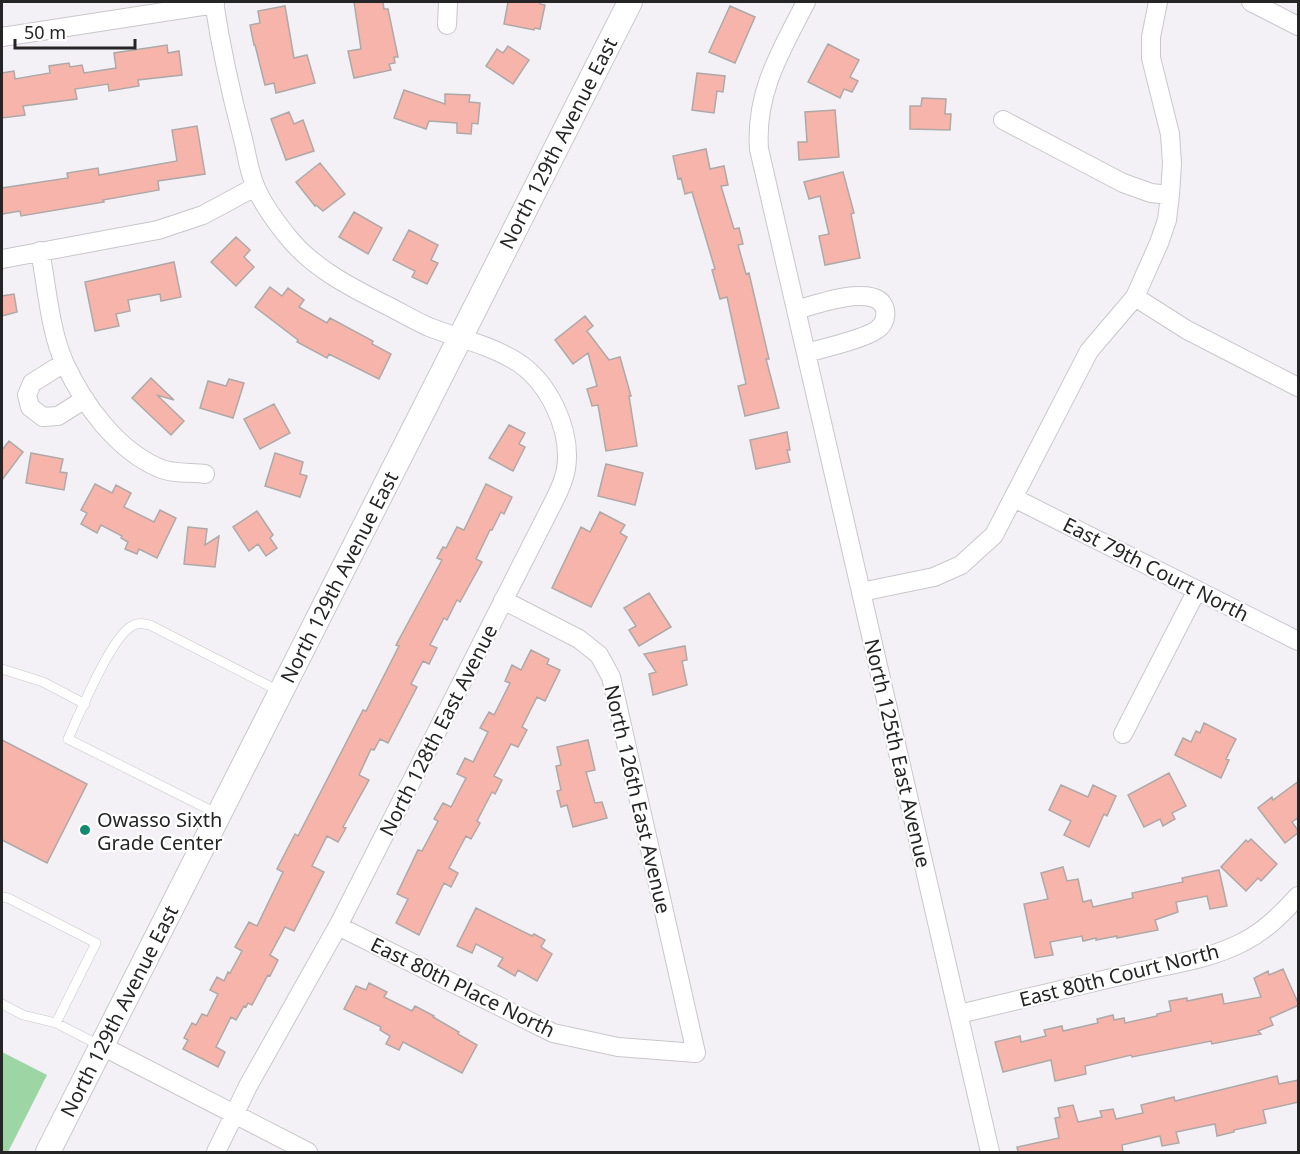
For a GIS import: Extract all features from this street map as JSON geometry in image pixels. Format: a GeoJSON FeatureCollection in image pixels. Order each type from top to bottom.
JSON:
{"type":"FeatureCollection","features":[{"type":"Feature","properties":{"kind":"main road","name":"North 129th Avenue East"},"geometry":{"type":"LineString","coordinates":[[48,1152],[630,2]]}},
{"type":"Feature","properties":{"kind":"street"},"geometry":{"type":"LineString","coordinates":[[447,25],[448,2]]}},
{"type":"Feature","properties":{"kind":"street","name":"North 125th East Avenue"},"geometry":{"type":"LineString","coordinates":[[806,2],[765,87],[760,108],[759,149],[990,1152]]}},
{"type":"Feature","properties":{"kind":"street"},"geometry":{"type":"LineString","coordinates":[[861,592],[934,577],[961,565],[994,535],[1089,351],[1135,297],[1160,243],[1167,220],[1170,195],[1172,163],[1170,134],[1150,58],[1151,38],[1158,2]]}},
{"type":"Feature","properties":{"kind":"street"},"geometry":{"type":"LineString","coordinates":[[1251,2],[1299,26]]}},
{"type":"Feature","properties":{"kind":"street"},"geometry":{"type":"LineString","coordinates":[[2,37],[214,3]]}},
{"type":"Feature","properties":{"kind":"street","name":"North 128th East Avenue"},"geometry":{"type":"LineString","coordinates":[[214,3],[229,87],[255,187],[270,213],[289,238],[343,283],[423,324],[494,349],[515,360],[546,391],[563,431],[566,447],[563,482],[338,926],[248,1086],[216,1152]]}},
{"type":"Feature","properties":{"kind":"street"},"geometry":{"type":"LineString","coordinates":[[1003,120],[1123,183],[1151,193],[1170,195]]}},
{"type":"Feature","properties":{"kind":"street"},"geometry":{"type":"LineString","coordinates":[[2,259],[158,230],[203,215],[255,187]]}},
{"type":"Feature","properties":{"kind":"street"},"geometry":{"type":"LineString","coordinates":[[40,252],[55,333],[64,363],[85,399],[122,445],[160,469],[205,474]]}},
{"type":"Feature","properties":{"kind":"street"},"geometry":{"type":"LineString","coordinates":[[796,310],[859,295],[875,296],[884,306],[886,316],[880,328],[867,335],[806,353]]}},
{"type":"Feature","properties":{"kind":"street"},"geometry":{"type":"LineString","coordinates":[[1135,297],[1187,330],[1299,387]]}},
{"type":"Feature","properties":{"kind":"street"},"geometry":{"type":"LineString","coordinates":[[64,363],[32,383],[27,395],[30,408],[43,417],[58,416],[85,399]]}},
{"type":"Feature","properties":{"kind":"street","name":"East 79th Court North"},"geometry":{"type":"LineString","coordinates":[[1014,498],[1299,642]]}},
{"type":"Feature","properties":{"kind":"street"},"geometry":{"type":"LineString","coordinates":[[1123,734],[1197,590]]}},
{"type":"Feature","properties":{"kind":"street","name":"North 126th East Avenue"},"geometry":{"type":"LineString","coordinates":[[503,600],[579,639],[599,655],[611,677],[696,1053]]}},
{"type":"Feature","properties":{"kind":"street","name":"East 80th Court North"},"geometry":{"type":"LineString","coordinates":[[959,1014],[1225,950],[1263,930],[1299,896]]}},
{"type":"Feature","properties":{"kind":"street","name":"East 80th Place North"},"geometry":{"type":"LineString","coordinates":[[338,926],[553,1033],[618,1047],[696,1053]]}},
{"type":"Feature","properties":{"kind":"street"},"geometry":{"type":"LineString","coordinates":[[102,1046],[308,1152]]}},
{"type":"Feature","properties":{"kind":"lane"},"geometry":{"type":"LineString","coordinates":[[218,814],[68,739],[85,704],[121,635],[131,626],[140,623],[150,625],[281,692]]}},
{"type":"Feature","properties":{"kind":"lane"},"geometry":{"type":"LineString","coordinates":[[2,669],[44,682],[85,704]]}},
{"type":"Feature","properties":{"kind":"lane"},"geometry":{"type":"LineString","coordinates":[[2,897],[96,944],[56,1023]]}},
{"type":"Feature","properties":{"kind":"lane"},"geometry":{"type":"LineString","coordinates":[[2,1004],[23,1015],[56,1023],[102,1046]]}},
{"type":"Feature","properties":{"kind":"green space"},"geometry":{"type":"Polygon","coordinates":[[[2,1052],[47,1075],[8,1152],[2,1152],[2,1052]]]}},
{"type":"Feature","properties":{"kind":"building"},"geometry":{"type":"Polygon","coordinates":[[[354,2],[383,2],[384,9],[388,9],[398,57],[394,57],[395,63],[389,64],[391,70],[354,78],[348,51],[361,49],[354,2]]]}},
{"type":"Feature","properties":{"kind":"building"},"geometry":{"type":"Polygon","coordinates":[[[508,2],[540,2],[545,5],[540,29],[535,28],[534,30],[504,24],[508,2]]]}},
{"type":"Feature","properties":{"kind":"building"},"geometry":{"type":"Polygon","coordinates":[[[285,6],[294,58],[307,55],[315,83],[276,93],[274,83],[265,85],[250,25],[260,23],[258,11],[285,6]]]}},
{"type":"Feature","properties":{"kind":"building"},"geometry":{"type":"Polygon","coordinates":[[[730,6],[755,17],[735,63],[709,52],[730,6]]]}},
{"type":"Feature","properties":{"kind":"building"},"geometry":{"type":"Polygon","coordinates":[[[828,44],[859,60],[850,77],[858,81],[852,92],[844,89],[840,98],[808,82],[828,44]]]}},
{"type":"Feature","properties":{"kind":"building"},"geometry":{"type":"Polygon","coordinates":[[[167,45],[168,53],[179,51],[182,75],[138,80],[139,86],[109,91],[108,84],[75,89],[77,99],[23,106],[25,115],[2,118],[2,73],[14,71],[15,79],[50,73],[49,66],[69,63],[70,67],[82,65],[84,73],[116,68],[114,53],[167,45]]]}},
{"type":"Feature","properties":{"kind":"building"},"geometry":{"type":"Polygon","coordinates":[[[508,46],[529,60],[513,84],[486,66],[497,49],[503,53],[508,46]]]}},
{"type":"Feature","properties":{"kind":"building"},"geometry":{"type":"Polygon","coordinates":[[[697,73],[725,76],[723,92],[717,91],[714,113],[692,110],[697,73]]]}},
{"type":"Feature","properties":{"kind":"building"},"geometry":{"type":"Polygon","coordinates":[[[404,90],[445,104],[445,94],[470,95],[469,102],[480,103],[478,124],[472,123],[471,134],[457,133],[457,123],[429,121],[426,129],[394,118],[404,90]]]}},
{"type":"Feature","properties":{"kind":"building"},"geometry":{"type":"Polygon","coordinates":[[[922,98],[946,99],[945,114],[951,114],[950,130],[910,129],[910,106],[921,106],[922,98]]]}},
{"type":"Feature","properties":{"kind":"building"},"geometry":{"type":"Polygon","coordinates":[[[835,110],[839,157],[799,160],[798,142],[807,142],[805,112],[835,110]]]}},
{"type":"Feature","properties":{"kind":"building"},"geometry":{"type":"Polygon","coordinates":[[[289,112],[294,124],[303,120],[314,151],[286,160],[271,119],[289,112]]]}},
{"type":"Feature","properties":{"kind":"building"},"geometry":{"type":"Polygon","coordinates":[[[197,126],[205,174],[158,181],[159,190],[103,200],[104,202],[21,216],[20,211],[2,214],[2,188],[68,178],[67,173],[98,168],[99,175],[177,161],[172,130],[197,126]]]}},
{"type":"Feature","properties":{"kind":"building"},"geometry":{"type":"Polygon","coordinates":[[[706,149],[710,169],[724,166],[728,185],[721,186],[734,229],[739,228],[743,244],[738,245],[746,274],[749,273],[769,359],[766,359],[779,408],[745,416],[738,386],[746,384],[727,297],[720,299],[712,270],[715,269],[692,192],[685,194],[681,178],[678,179],[673,156],[706,149]]]}},
{"type":"Feature","properties":{"kind":"building"},"geometry":{"type":"Polygon","coordinates":[[[320,163],[345,194],[323,211],[315,206],[296,182],[320,163]]]}},
{"type":"Feature","properties":{"kind":"building"},"geometry":{"type":"Polygon","coordinates":[[[843,172],[854,213],[851,214],[860,258],[825,265],[819,236],[829,234],[820,196],[809,199],[804,182],[843,172]]]}},
{"type":"Feature","properties":{"kind":"building"},"geometry":{"type":"Polygon","coordinates":[[[354,212],[382,228],[368,254],[339,237],[354,212]]]}},
{"type":"Feature","properties":{"kind":"building"},"geometry":{"type":"Polygon","coordinates":[[[409,230],[438,245],[431,260],[438,263],[427,284],[412,277],[415,271],[393,260],[409,230]]]}},
{"type":"Feature","properties":{"kind":"building"},"geometry":{"type":"Polygon","coordinates":[[[236,237],[250,250],[244,257],[254,267],[236,286],[211,262],[236,237]]]}},
{"type":"Feature","properties":{"kind":"building"},"geometry":{"type":"Polygon","coordinates":[[[174,262],[181,297],[161,301],[160,294],[128,300],[130,311],[116,314],[119,326],[95,331],[85,282],[174,262]]]}},
{"type":"Feature","properties":{"kind":"building"},"geometry":{"type":"Polygon","coordinates":[[[270,287],[282,296],[288,288],[304,300],[299,307],[327,323],[330,318],[373,341],[372,344],[391,354],[379,379],[329,354],[327,358],[297,342],[298,340],[255,307],[270,287]]]}},
{"type":"Feature","properties":{"kind":"building"},"geometry":{"type":"Polygon","coordinates":[[[14,294],[17,312],[2,316],[2,296],[14,294]]]}},
{"type":"Feature","properties":{"kind":"building"},"geometry":{"type":"Polygon","coordinates":[[[585,316],[593,326],[587,331],[609,360],[620,357],[631,396],[629,396],[637,446],[606,451],[598,405],[592,406],[587,389],[597,386],[588,353],[573,364],[555,340],[585,316]]]}},
{"type":"Feature","properties":{"kind":"building"},"geometry":{"type":"Polygon","coordinates":[[[151,378],[174,400],[157,395],[184,421],[171,435],[132,398],[151,378]]]}},
{"type":"Feature","properties":{"kind":"building"},"geometry":{"type":"Polygon","coordinates":[[[229,379],[244,383],[233,418],[200,408],[208,381],[226,386],[229,379]]]}},
{"type":"Feature","properties":{"kind":"building"},"geometry":{"type":"Polygon","coordinates":[[[274,404],[290,433],[260,449],[244,419],[274,404]]]}},
{"type":"Feature","properties":{"kind":"building"},"geometry":{"type":"Polygon","coordinates":[[[509,425],[525,433],[519,444],[525,447],[513,471],[489,458],[509,425]]]}},
{"type":"Feature","properties":{"kind":"building"},"geometry":{"type":"Polygon","coordinates":[[[787,432],[790,462],[756,469],[750,440],[787,432]]]}},
{"type":"Feature","properties":{"kind":"building"},"geometry":{"type":"Polygon","coordinates":[[[9,441],[23,452],[2,480],[2,450],[9,441]]]}},
{"type":"Feature","properties":{"kind":"building"},"geometry":{"type":"Polygon","coordinates":[[[31,453],[63,459],[60,472],[67,473],[64,490],[26,483],[31,453]]]}},
{"type":"Feature","properties":{"kind":"building"},"geometry":{"type":"Polygon","coordinates":[[[275,453],[303,462],[300,474],[307,476],[300,497],[265,486],[275,453]]]}},
{"type":"Feature","properties":{"kind":"building"},"geometry":{"type":"Polygon","coordinates":[[[606,464],[643,473],[635,505],[598,496],[606,464]]]}},
{"type":"Feature","properties":{"kind":"building"},"geometry":{"type":"Polygon","coordinates":[[[95,484],[112,493],[116,485],[131,493],[124,507],[154,522],[160,510],[176,518],[157,558],[139,549],[137,554],[125,549],[128,542],[121,538],[122,536],[101,525],[97,533],[81,524],[87,513],[81,510],[95,484]]]}},
{"type":"Feature","properties":{"kind":"building"},"geometry":{"type":"Polygon","coordinates":[[[486,484],[512,497],[504,514],[501,512],[490,530],[476,559],[482,562],[460,602],[457,600],[447,620],[444,618],[430,645],[437,648],[429,664],[423,661],[411,684],[417,687],[388,743],[380,739],[374,750],[371,749],[359,775],[369,780],[343,827],[346,828],[338,842],[327,836],[312,866],[324,872],[294,931],[285,927],[270,955],[278,960],[270,976],[268,975],[252,1005],[248,1003],[246,1007],[244,1006],[236,1020],[231,1017],[216,1047],[225,1052],[218,1067],[183,1049],[188,1040],[184,1038],[192,1023],[196,1025],[202,1014],[207,1016],[218,994],[210,990],[217,977],[224,981],[228,972],[230,973],[242,951],[235,947],[249,922],[257,926],[283,872],[277,869],[295,834],[298,836],[363,710],[366,711],[399,646],[396,645],[442,560],[437,558],[443,547],[446,548],[457,527],[464,530],[486,484]]]}},
{"type":"Feature","properties":{"kind":"building"},"geometry":{"type":"Polygon","coordinates":[[[257,511],[273,535],[270,538],[277,548],[266,556],[258,544],[249,551],[233,527],[257,511]]]}},
{"type":"Feature","properties":{"kind":"building"},"geometry":{"type":"Polygon","coordinates":[[[600,512],[625,525],[620,533],[627,537],[591,607],[552,588],[581,527],[590,532],[600,512]]]}},
{"type":"Feature","properties":{"kind":"building"},"geometry":{"type":"Polygon","coordinates":[[[188,527],[207,529],[205,545],[219,536],[215,567],[184,564],[188,527]]]}},
{"type":"Feature","properties":{"kind":"building"},"geometry":{"type":"Polygon","coordinates":[[[649,593],[671,627],[639,646],[629,630],[636,626],[624,608],[649,593]]]}},
{"type":"Feature","properties":{"kind":"building"},"geometry":{"type":"Polygon","coordinates":[[[685,646],[687,660],[682,661],[687,685],[653,695],[649,674],[656,672],[644,654],[685,646]]]}},
{"type":"Feature","properties":{"kind":"building"},"geometry":{"type":"Polygon","coordinates":[[[531,650],[549,659],[547,664],[560,670],[545,701],[537,697],[522,727],[527,730],[518,747],[511,744],[494,776],[502,780],[495,794],[492,792],[477,821],[480,823],[471,839],[466,836],[449,868],[458,873],[451,887],[444,883],[419,935],[396,923],[408,899],[397,894],[418,850],[422,851],[438,821],[434,819],[443,803],[451,807],[466,778],[457,774],[465,758],[473,762],[488,732],[480,728],[489,712],[494,715],[510,683],[505,681],[512,665],[521,670],[531,650]]]}},
{"type":"Feature","properties":{"kind":"building"},"geometry":{"type":"Polygon","coordinates":[[[1204,723],[1236,739],[1226,759],[1229,760],[1221,778],[1175,755],[1183,738],[1191,742],[1196,731],[1200,733],[1204,723]]]}},
{"type":"Feature","properties":{"kind":"building"},"geometry":{"type":"Polygon","coordinates":[[[2,740],[87,784],[47,863],[2,840],[2,740]]]}},
{"type":"Feature","properties":{"kind":"building"},"geometry":{"type":"Polygon","coordinates":[[[588,740],[595,770],[586,772],[595,803],[602,802],[607,818],[573,827],[567,805],[561,807],[557,791],[561,790],[556,766],[561,765],[557,747],[588,740]]]}},
{"type":"Feature","properties":{"kind":"building"},"geometry":{"type":"Polygon","coordinates":[[[1169,773],[1186,806],[1172,813],[1175,819],[1163,826],[1160,819],[1144,827],[1128,795],[1169,773]]]}},
{"type":"Feature","properties":{"kind":"building"},"geometry":{"type":"Polygon","coordinates":[[[1299,781],[1299,817],[1292,822],[1299,832],[1285,843],[1258,808],[1299,781]]]}},
{"type":"Feature","properties":{"kind":"building"},"geometry":{"type":"Polygon","coordinates":[[[1061,785],[1088,797],[1093,785],[1116,796],[1107,816],[1104,814],[1089,847],[1064,835],[1071,821],[1049,810],[1061,785]]]}},
{"type":"Feature","properties":{"kind":"building"},"geometry":{"type":"Polygon","coordinates":[[[1251,839],[1277,864],[1261,881],[1258,878],[1246,891],[1221,867],[1246,840],[1248,842],[1251,839]]]}},
{"type":"Feature","properties":{"kind":"building"},"geometry":{"type":"Polygon","coordinates":[[[1063,867],[1067,881],[1078,879],[1083,902],[1091,900],[1093,907],[1133,898],[1132,893],[1183,882],[1182,878],[1219,870],[1227,906],[1210,909],[1207,896],[1176,902],[1178,912],[1155,920],[1158,930],[1117,938],[1117,936],[1083,941],[1082,936],[1050,942],[1053,955],[1035,958],[1024,904],[1048,899],[1041,873],[1063,867]]]}},
{"type":"Feature","properties":{"kind":"building"},"geometry":{"type":"Polygon","coordinates":[[[476,908],[532,936],[534,934],[545,940],[541,947],[552,954],[537,981],[518,970],[515,976],[498,966],[503,958],[476,944],[472,953],[457,946],[476,908]]]}},
{"type":"Feature","properties":{"kind":"building"},"geometry":{"type":"Polygon","coordinates":[[[1283,969],[1299,1005],[1270,1018],[1273,1025],[1258,1031],[1261,1034],[1212,1044],[1211,1041],[1132,1057],[1131,1055],[1085,1066],[1086,1074],[1055,1081],[1051,1060],[1003,1072],[995,1042],[1020,1036],[1021,1042],[1046,1036],[1044,1030],[1062,1026],[1063,1031],[1098,1023],[1097,1019],[1113,1015],[1114,1020],[1124,1018],[1125,1023],[1157,1016],[1157,1014],[1171,1011],[1169,1001],[1187,998],[1187,1001],[1222,994],[1224,1004],[1261,997],[1254,978],[1268,971],[1269,975],[1283,969]]]}},
{"type":"Feature","properties":{"kind":"building"},"geometry":{"type":"Polygon","coordinates":[[[369,983],[387,992],[384,997],[412,1011],[415,1006],[477,1045],[462,1073],[403,1042],[399,1050],[386,1044],[390,1036],[380,1030],[381,1027],[344,1009],[356,986],[366,990],[369,983]]]}},
{"type":"Feature","properties":{"kind":"building"},"geometry":{"type":"Polygon","coordinates":[[[1277,1076],[1279,1084],[1299,1080],[1299,1102],[1263,1110],[1266,1123],[1217,1136],[1215,1124],[1176,1132],[1179,1143],[1162,1146],[1160,1136],[1122,1145],[1123,1152],[1018,1152],[1017,1147],[1059,1138],[1055,1118],[1060,1117],[1058,1108],[1073,1105],[1078,1122],[1102,1117],[1100,1111],[1113,1109],[1116,1119],[1143,1113],[1141,1105],[1174,1097],[1175,1101],[1277,1076]]]}},
{"type":"Feature","properties":{"kind":"place","name":"Owasso Sixth Grade Center"},"geometry":{"type":"Point","coordinates":[85,830]}}]}
